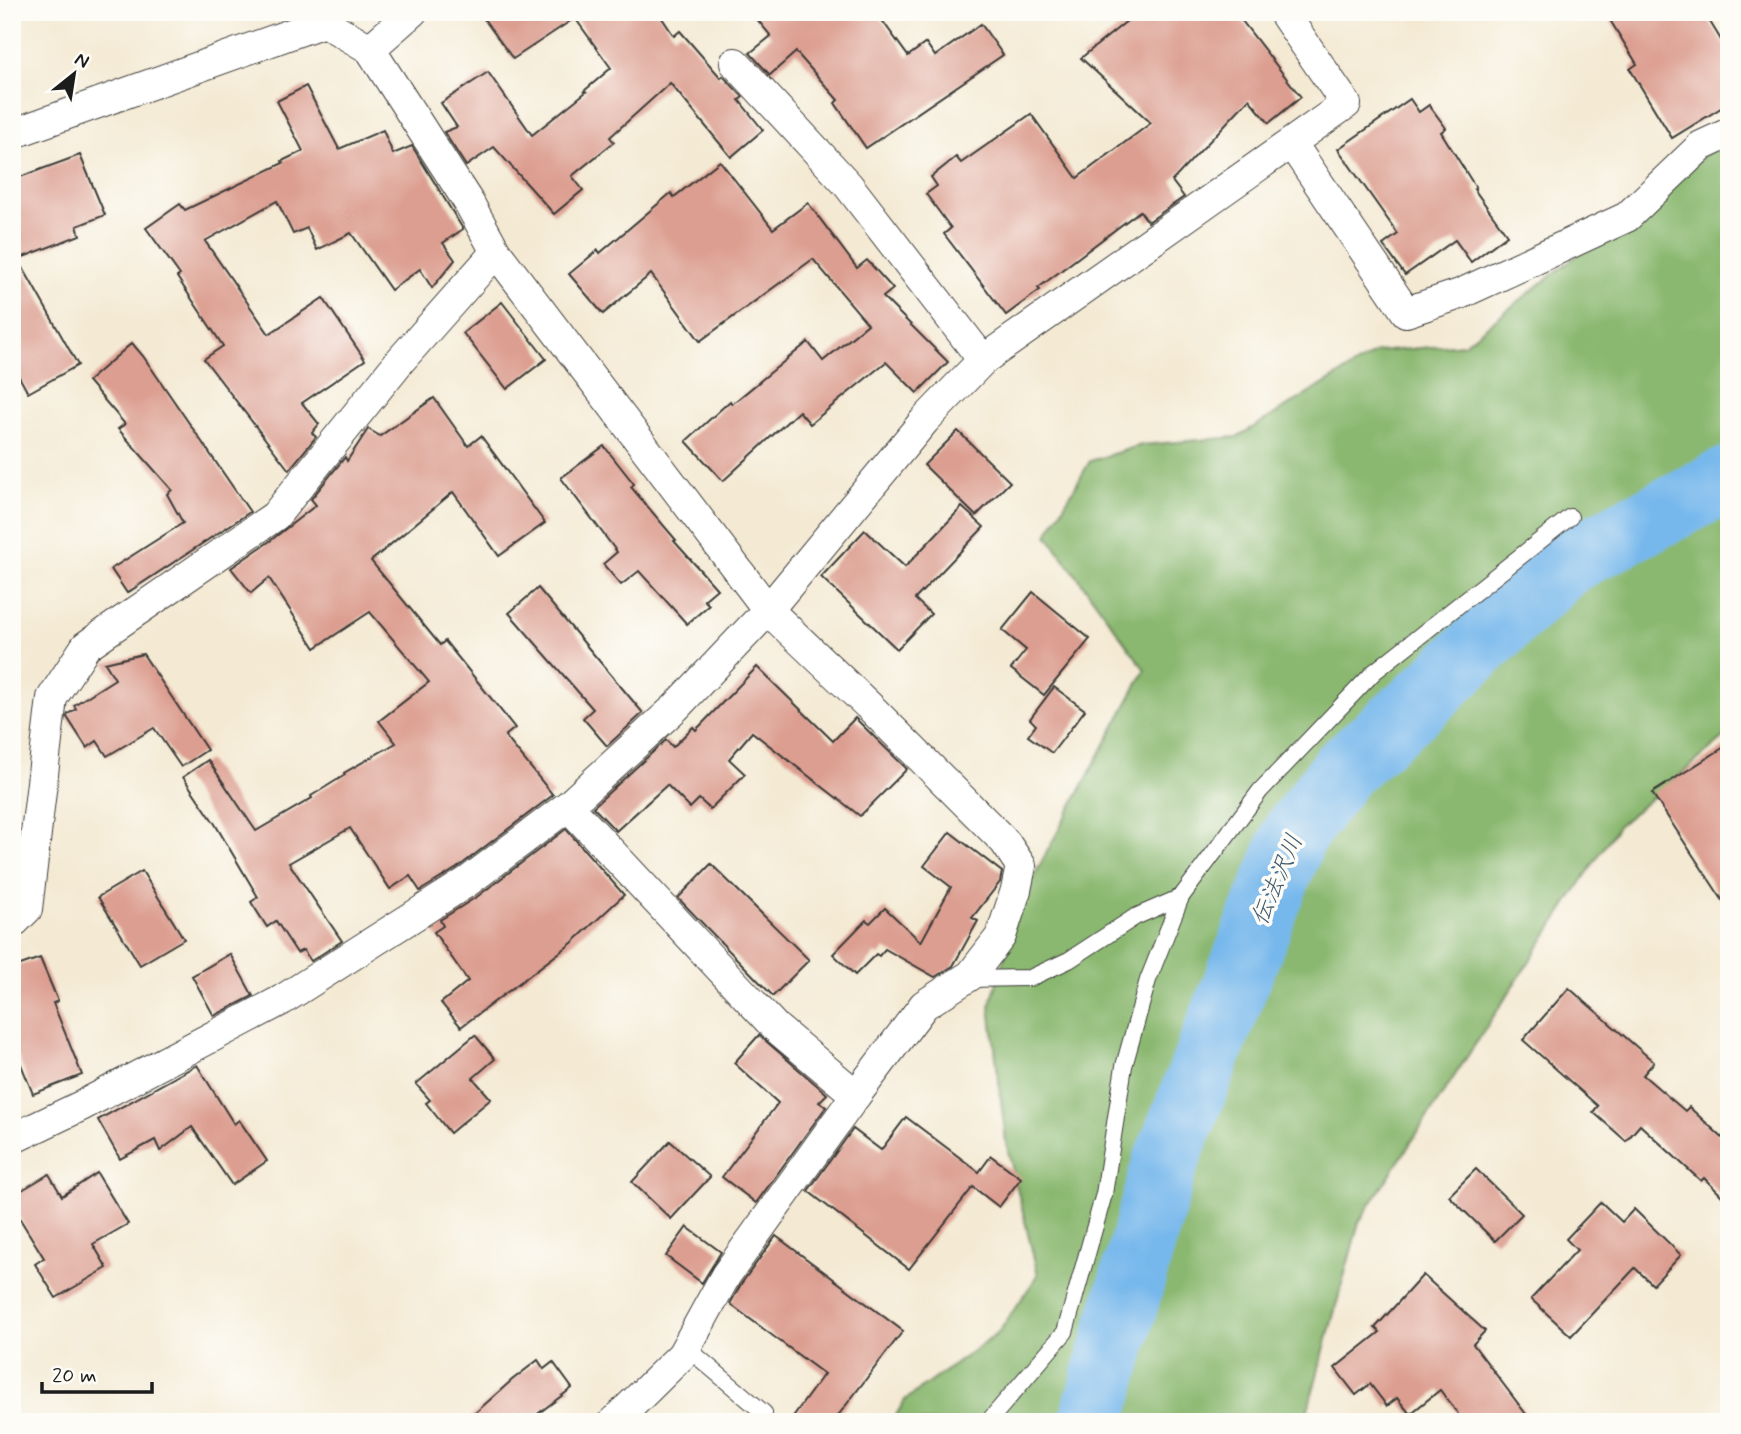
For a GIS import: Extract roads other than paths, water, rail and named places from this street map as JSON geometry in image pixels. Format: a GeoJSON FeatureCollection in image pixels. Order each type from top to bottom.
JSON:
{"type":"FeatureCollection","features":[{"type":"Feature","properties":{"kind":"street"},"geometry":{"type":"LineString","coordinates":[[370,49],[412,12]]}},
{"type":"Feature","properties":{"kind":"street"},"geometry":{"type":"LineString","coordinates":[[12,1139],[81,1106],[282,1000],[467,882],[568,806],[676,707],[768,610],[925,420],[983,360],[1346,104],[1283,12]]}},
{"type":"Feature","properties":{"kind":"street"},"geometry":{"type":"LineString","coordinates":[[12,134],[321,17],[370,49],[469,203],[496,252],[768,610],[1005,842],[1021,866],[1001,936],[971,975],[924,1004],[726,1275],[682,1355],[614,1422]]}},
{"type":"Feature","properties":{"kind":"street"},"geometry":{"type":"LineString","coordinates":[[735,63],[848,185],[983,360]]}},
{"type":"Feature","properties":{"kind":"street"},"geometry":{"type":"LineString","coordinates":[[1292,144],[1406,312],[1460,294],[1627,217],[1701,146],[1729,133]]}},
{"type":"Feature","properties":{"kind":"street"},"geometry":{"type":"LineString","coordinates":[[12,924],[27,909],[52,698],[86,646],[275,516],[398,362],[496,252]]}},
{"type":"Feature","properties":{"kind":"street"},"geometry":{"type":"LineString","coordinates":[[568,806],[775,1027],[856,1095]]}},
{"type":"Feature","properties":{"kind":"lane"},"geometry":{"type":"LineString","coordinates":[[988,1422],[1065,1332],[1104,1194],[1124,1066],[1148,980],[1181,897],[1260,791],[1374,672],[1570,517]]}},
{"type":"Feature","properties":{"kind":"lane"},"geometry":{"type":"LineString","coordinates":[[964,979],[1030,978],[1069,960],[1135,917],[1181,897]]}},
{"type":"Feature","properties":{"kind":"lane"},"geometry":{"type":"LineString","coordinates":[[686,1348],[764,1413],[761,1422]]}},
{"type":"Feature","properties":{"kind":"waterway","name":"伝法沢川"},"geometry":{"type":"LineString","coordinates":[[1092,1422],[1164,1167],[1295,833],[1343,769],[1421,701],[1567,562],[1729,479]]}}]}
